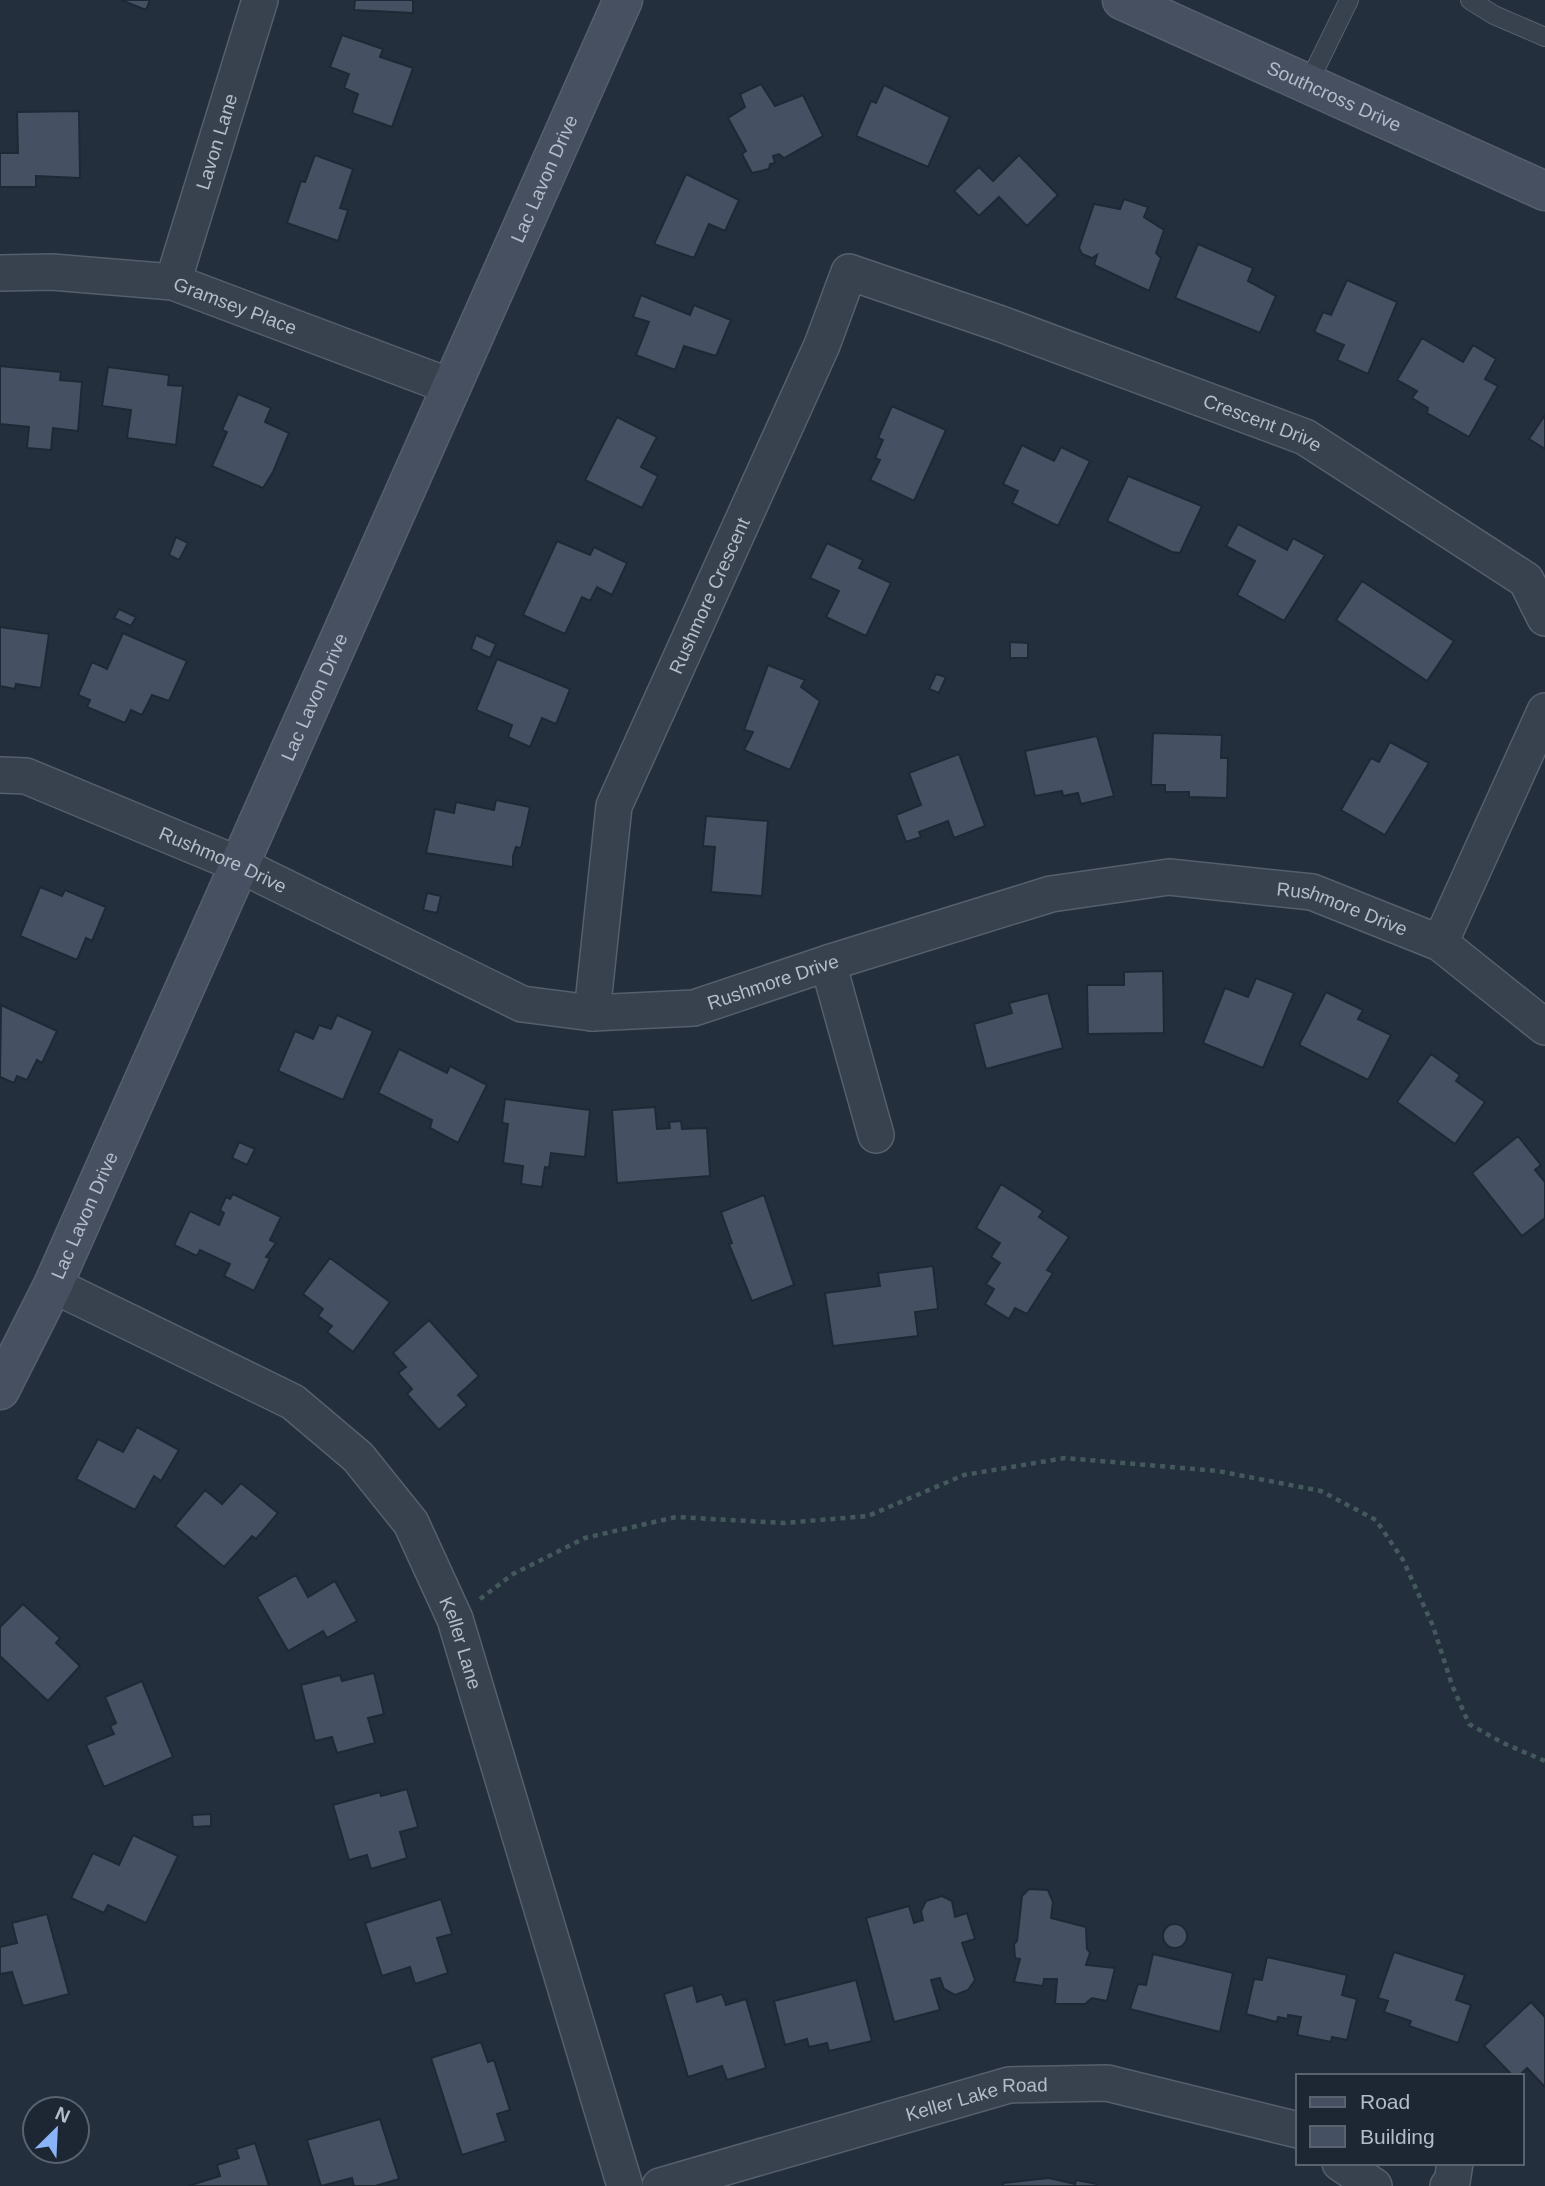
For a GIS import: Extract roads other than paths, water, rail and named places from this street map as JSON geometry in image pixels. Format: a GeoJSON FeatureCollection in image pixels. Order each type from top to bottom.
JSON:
{"type":"FeatureCollection","features":[{"type":"Feature","properties":{"kind":"street","name":"Lavon Lane"},"geometry":{"type":"LineString","coordinates":[[173,282],[260,0]]}},
{"type":"Feature","properties":{"kind":"street","name":"Lac Lavon Drive"},"geometry":{"type":"LineString","coordinates":[[0,1390],[53,1285],[624,0]]}},
{"type":"Feature","properties":{"kind":"street","name":"Southcross Drive"},"geometry":{"type":"LineString","coordinates":[[1122,0],[1545,191]]}},
{"type":"Feature","properties":{"kind":"street","name":"Gramsey Place"},"geometry":{"type":"LineString","coordinates":[[0,273],[52,272],[173,282],[444,384],[457,376]]}},
{"type":"Feature","properties":{"kind":"street","name":"Rushmore Crescent"},"geometry":{"type":"LineString","coordinates":[[592,1013],[614,806],[822,345],[849,272],[933,303]]}},
{"type":"Feature","properties":{"kind":"street","name":"Crescent Drive"},"geometry":{"type":"LineString","coordinates":[[933,303],[1001,324],[1305,437],[1526,580],[1545,618]]}},
{"type":"Feature","properties":{"kind":"street"},"geometry":{"type":"LineString","coordinates":[[1440,943],[1545,711]]}},
{"type":"Feature","properties":{"kind":"street","name":"Rushmore Drive"},"geometry":{"type":"LineString","coordinates":[[0,775],[26,776],[240,865],[522,1004],[592,1013],[694,1009],[828,963],[1051,894],[1169,877],[1312,892],[1440,943],[1545,1027]]}},
{"type":"Feature","properties":{"kind":"street"},"geometry":{"type":"LineString","coordinates":[[828,963],[876,1135]]}},
{"type":"Feature","properties":{"kind":"street","name":"Keller Lane"},"geometry":{"type":"LineString","coordinates":[[53,1285],[293,1402],[358,1457],[411,1523],[455,1619],[625,2186]]}},
{"type":"Feature","properties":{"kind":"street","name":"Keller Lake Road"},"geometry":{"type":"LineString","coordinates":[[660,2186],[1009,2085],[1107,2083],[1296,2130]]}},
{"type":"Feature","properties":{"kind":"street"},"geometry":{"type":"LineString","coordinates":[[1343,2165],[1374,2186]]}},
{"type":"Feature","properties":{"kind":"street"},"geometry":{"type":"LineString","coordinates":[[1448,2186],[1452,2182],[1455,2165]]}},
{"type":"Feature","properties":{"kind":"lane"},"geometry":{"type":"LineString","coordinates":[[1308,84],[1349,0]]}},
{"type":"Feature","properties":{"kind":"lane"},"geometry":{"type":"LineString","coordinates":[[1470,0],[1494,15],[1545,37]]}}]}
